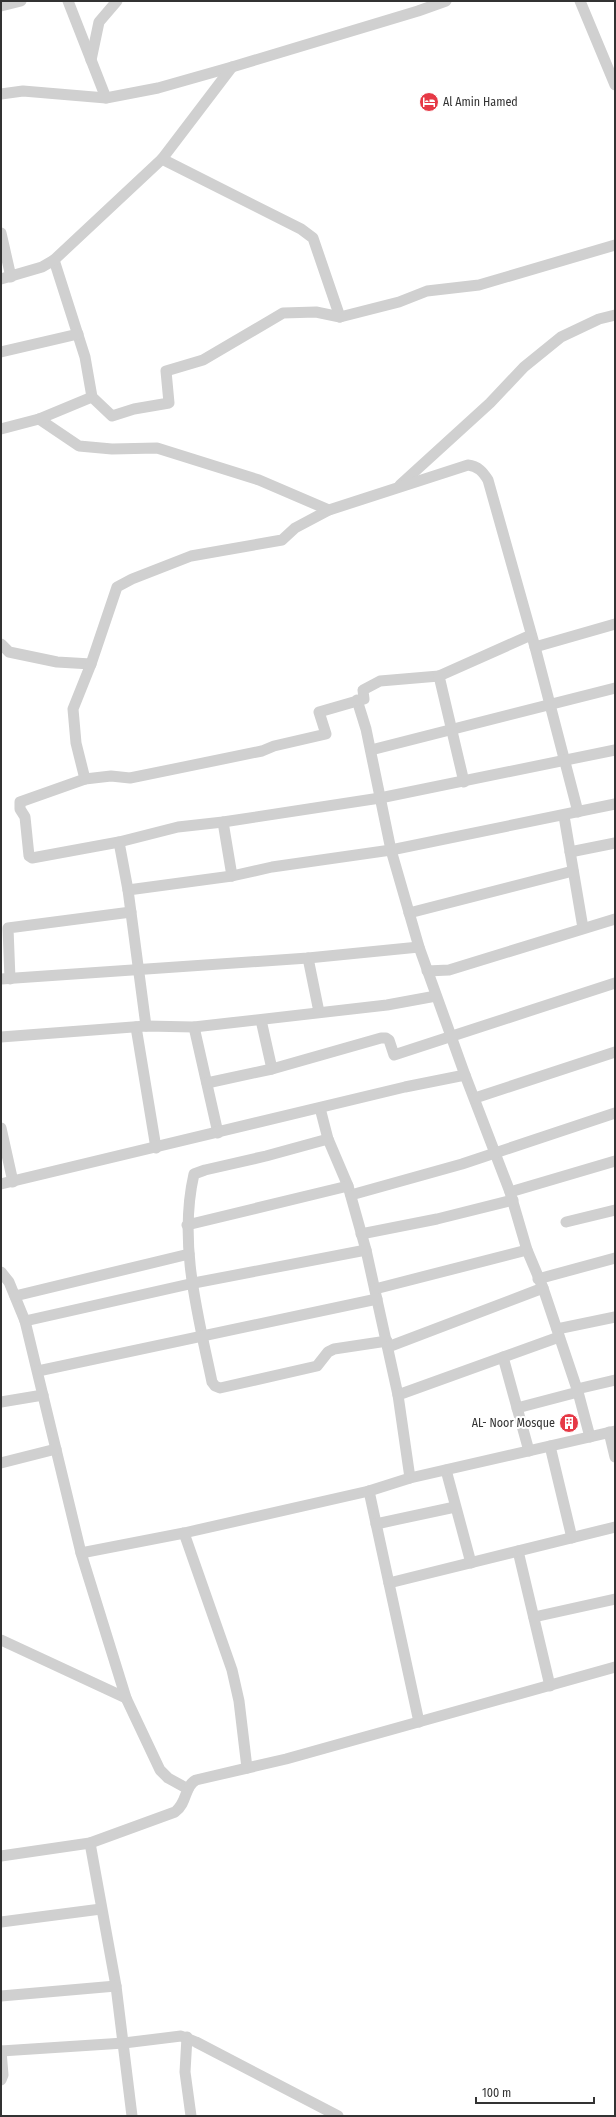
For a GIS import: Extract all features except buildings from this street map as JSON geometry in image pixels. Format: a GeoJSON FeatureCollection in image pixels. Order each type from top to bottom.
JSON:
{"type":"FeatureCollection","features":[{"type":"Feature","properties":{"kind":"street"},"geometry":{"type":"LineString","coordinates":[[1,6],[22,1]]}},
{"type":"Feature","properties":{"kind":"street"},"geometry":{"type":"LineString","coordinates":[[68,1],[106,98]]}},
{"type":"Feature","properties":{"kind":"street"},"geometry":{"type":"LineString","coordinates":[[91,60],[100,22],[117,1]]}},
{"type":"Feature","properties":{"kind":"street"},"geometry":{"type":"LineString","coordinates":[[1,94],[23,91],[106,98],[158,88],[418,11],[446,1]]}},
{"type":"Feature","properties":{"kind":"street"},"geometry":{"type":"LineString","coordinates":[[580,1],[615,85]]}},
{"type":"Feature","properties":{"kind":"street"},"geometry":{"type":"LineString","coordinates":[[1,233],[6,278],[42,267],[54,260],[162,159],[232,67]]}},
{"type":"Feature","properties":{"kind":"street"},"geometry":{"type":"LineString","coordinates":[[162,159],[302,229],[314,238],[340,317]]}},
{"type":"Feature","properties":{"kind":"street"},"geometry":{"type":"LineString","coordinates":[[54,260],[85,357],[92,398],[112,416],[134,409],[169,403],[166,371],[203,360],[283,313],[316,312],[340,317],[399,302],[427,291],[479,285],[615,245]]}},
{"type":"Feature","properties":{"kind":"street"},"geometry":{"type":"LineString","coordinates":[[398,487],[490,403],[530,362],[561,337],[599,319],[615,314]]}},
{"type":"Feature","properties":{"kind":"street"},"geometry":{"type":"LineString","coordinates":[[1,352],[78,334]]}},
{"type":"Feature","properties":{"kind":"street"},"geometry":{"type":"LineString","coordinates":[[1,429],[38,419],[92,398]]}},
{"type":"Feature","properties":{"kind":"street"},"geometry":{"type":"LineString","coordinates":[[38,419],[78,446],[112,449],[157,448],[259,480],[329,510]]}},
{"type":"Feature","properties":{"kind":"street"},"geometry":{"type":"LineString","coordinates":[[85,779],[76,743],[73,709],[91,664],[117,587],[132,579],[191,556],[282,540],[294,528],[329,510],[468,465],[474,466],[484,473],[488,480],[535,647],[578,812]]}},
{"type":"Feature","properties":{"kind":"street"},"geometry":{"type":"LineString","coordinates":[[535,647],[615,624]]}},
{"type":"Feature","properties":{"kind":"street"},"geometry":{"type":"LineString","coordinates":[[531,635],[439,676],[380,681],[363,690],[364,699],[319,712],[326,734],[274,746],[262,751],[130,778],[111,776],[85,779],[20,802],[20,809],[25,817],[29,856],[32,858],[119,842],[178,827],[223,822],[380,798],[615,750]]}},
{"type":"Feature","properties":{"kind":"street"},"geometry":{"type":"LineString","coordinates":[[1,644],[10,652],[58,662],[91,664]]}},
{"type":"Feature","properties":{"kind":"street"},"geometry":{"type":"LineString","coordinates":[[439,676],[453,730],[464,782]]}},
{"type":"Feature","properties":{"kind":"street"},"geometry":{"type":"LineString","coordinates":[[371,750],[615,688]]}},
{"type":"Feature","properties":{"kind":"street"},"geometry":{"type":"LineString","coordinates":[[357,700],[371,750],[391,850],[419,947],[450,1036],[496,1153],[527,1250],[541,1283],[577,1390],[590,1437]]}},
{"type":"Feature","properties":{"kind":"street"},"geometry":{"type":"LineString","coordinates":[[128,890],[232,876],[272,867],[391,850],[564,816],[615,804]]}},
{"type":"Feature","properties":{"kind":"street"},"geometry":{"type":"LineString","coordinates":[[564,816],[583,928]]}},
{"type":"Feature","properties":{"kind":"street"},"geometry":{"type":"LineString","coordinates":[[223,822],[232,876]]}},
{"type":"Feature","properties":{"kind":"street"},"geometry":{"type":"LineString","coordinates":[[119,842],[128,890],[139,970],[141,1027],[156,1148]]}},
{"type":"Feature","properties":{"kind":"street"},"geometry":{"type":"LineString","coordinates":[[570,852],[615,843]]}},
{"type":"Feature","properties":{"kind":"street"},"geometry":{"type":"LineString","coordinates":[[409,913],[573,871]]}},
{"type":"Feature","properties":{"kind":"street"},"geometry":{"type":"LineString","coordinates":[[131,912],[8,928],[5,979],[308,958],[419,947]]}},
{"type":"Feature","properties":{"kind":"street"},"geometry":{"type":"LineString","coordinates":[[427,971],[449,970],[615,919]]}},
{"type":"Feature","properties":{"kind":"street"},"geometry":{"type":"LineString","coordinates":[[308,958],[319,1012]]}},
{"type":"Feature","properties":{"kind":"street"},"geometry":{"type":"LineString","coordinates":[[207,1083],[272,1069],[381,1038],[386,1038],[389,1040],[394,1055],[615,983]]}},
{"type":"Feature","properties":{"kind":"street"},"geometry":{"type":"LineString","coordinates":[[1,1037],[141,1027],[194,1027],[387,1005],[436,996]]}},
{"type":"Feature","properties":{"kind":"street"},"geometry":{"type":"LineString","coordinates":[[261,1020],[272,1069]]}},
{"type":"Feature","properties":{"kind":"street"},"geometry":{"type":"LineString","coordinates":[[194,1027],[218,1133]]}},
{"type":"Feature","properties":{"kind":"street"},"geometry":{"type":"LineString","coordinates":[[475,1098],[615,1052]]}},
{"type":"Feature","properties":{"kind":"street"},"geometry":{"type":"LineString","coordinates":[[1,1184],[405,1087],[465,1076]]}},
{"type":"Feature","properties":{"kind":"street"},"geometry":{"type":"LineString","coordinates":[[320,1108],[328,1139],[349,1191],[366,1250],[388,1344],[398,1395],[410,1478]]}},
{"type":"Feature","properties":{"kind":"street"},"geometry":{"type":"LineString","coordinates":[[187,1226],[349,1191],[496,1153],[615,1113]]}},
{"type":"Feature","properties":{"kind":"street"},"geometry":{"type":"LineString","coordinates":[[1,1128],[13,1182]]}},
{"type":"Feature","properties":{"kind":"street"},"geometry":{"type":"LineString","coordinates":[[328,1139],[266,1156],[204,1170],[194,1174],[189,1194],[187,1226],[189,1254],[212,1382],[215,1386],[220,1388],[317,1366],[328,1352],[334,1349],[388,1344],[541,1283],[615,1258]]}},
{"type":"Feature","properties":{"kind":"street"},"geometry":{"type":"LineString","coordinates":[[361,1234],[436,1219],[511,1196],[615,1160]]}},
{"type":"Feature","properties":{"kind":"street"},"geometry":{"type":"LineString","coordinates":[[566,1222],[615,1210]]}},
{"type":"Feature","properties":{"kind":"street"},"geometry":{"type":"LineString","coordinates":[[25,1321],[194,1283],[366,1250]]}},
{"type":"Feature","properties":{"kind":"street"},"geometry":{"type":"LineString","coordinates":[[38,1371],[203,1336],[376,1294],[527,1250]]}},
{"type":"Feature","properties":{"kind":"street"},"geometry":{"type":"LineString","coordinates":[[15,1296],[189,1254]]}},
{"type":"Feature","properties":{"kind":"street"},"geometry":{"type":"LineString","coordinates":[[1,1272],[15,1296],[25,1321],[81,1553],[126,1698],[160,1770],[168,1778],[188,1789]]}},
{"type":"Feature","properties":{"kind":"street"},"geometry":{"type":"LineString","coordinates":[[398,1395],[503,1357],[558,1333],[615,1317]]}},
{"type":"Feature","properties":{"kind":"street"},"geometry":{"type":"LineString","coordinates":[[503,1357],[529,1450]]}},
{"type":"Feature","properties":{"kind":"street"},"geometry":{"type":"LineString","coordinates":[[517,1408],[615,1380]]}},
{"type":"Feature","properties":{"kind":"street"},"geometry":{"type":"LineString","coordinates":[[1,1402],[43,1395]]}},
{"type":"Feature","properties":{"kind":"street"},"geometry":{"type":"LineString","coordinates":[[81,1553],[369,1491],[410,1478],[612,1432],[615,1457]]}},
{"type":"Feature","properties":{"kind":"street"},"geometry":{"type":"LineString","coordinates":[[550,1446],[572,1538]]}},
{"type":"Feature","properties":{"kind":"street"},"geometry":{"type":"LineString","coordinates":[[1,1463],[56,1449]]}},
{"type":"Feature","properties":{"kind":"street"},"geometry":{"type":"LineString","coordinates":[[446,1470],[471,1563]]}},
{"type":"Feature","properties":{"kind":"street"},"geometry":{"type":"LineString","coordinates":[[369,1491],[419,1722]]}},
{"type":"Feature","properties":{"kind":"street"},"geometry":{"type":"LineString","coordinates":[[376,1524],[455,1507]]}},
{"type":"Feature","properties":{"kind":"street"},"geometry":{"type":"LineString","coordinates":[[389,1583],[615,1527]]}},
{"type":"Feature","properties":{"kind":"street"},"geometry":{"type":"LineString","coordinates":[[184,1532],[232,1670],[239,1701],[247,1768]]}},
{"type":"Feature","properties":{"kind":"street"},"geometry":{"type":"LineString","coordinates":[[518,1551],[550,1686]]}},
{"type":"Feature","properties":{"kind":"street"},"geometry":{"type":"LineString","coordinates":[[534,1617],[615,1599]]}},
{"type":"Feature","properties":{"kind":"street"},"geometry":{"type":"LineString","coordinates":[[1,1640],[126,1698]]}},
{"type":"Feature","properties":{"kind":"street"},"geometry":{"type":"LineString","coordinates":[[1,1856],[90,1843],[175,1812],[183,1805],[190,1784],[196,1780],[286,1759],[615,1667]]}},
{"type":"Feature","properties":{"kind":"street"},"geometry":{"type":"LineString","coordinates":[[90,1843],[116,1986],[132,2116]]}},
{"type":"Feature","properties":{"kind":"street"},"geometry":{"type":"LineString","coordinates":[[1,1922],[101,1909]]}},
{"type":"Feature","properties":{"kind":"street"},"geometry":{"type":"LineString","coordinates":[[1,1996],[116,1986]]}},
{"type":"Feature","properties":{"kind":"street"},"geometry":{"type":"LineString","coordinates":[[1,2080],[3,2075],[1,2051],[124,2043],[180,2036],[187,2037],[338,2116]]}},
{"type":"Feature","properties":{"kind":"street"},"geometry":{"type":"LineString","coordinates":[[187,2037],[185,2072],[191,2116]]}},
{"type":"Feature","properties":{"kind":"place","name":"Al Amin Hamed"},"geometry":{"type":"Point","coordinates":[429,102]}},
{"type":"Feature","properties":{"kind":"place","name":"AL- Noor Mosque"},"geometry":{"type":"Point","coordinates":[569,1423]}}]}
